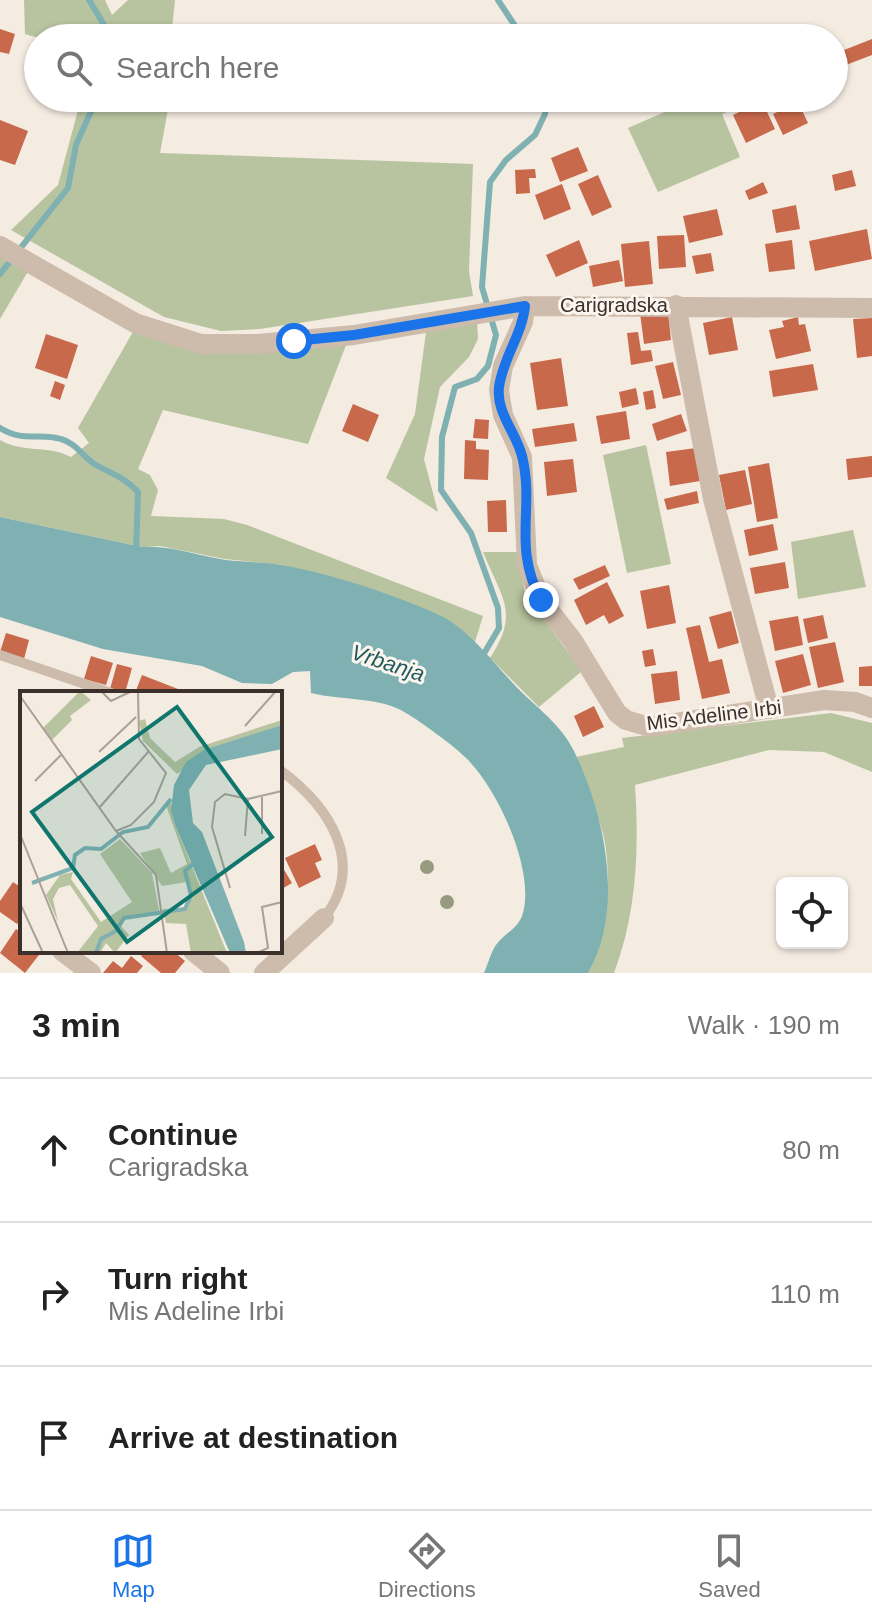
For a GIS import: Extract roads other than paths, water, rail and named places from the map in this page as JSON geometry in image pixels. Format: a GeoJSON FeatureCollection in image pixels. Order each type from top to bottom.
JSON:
{"type":"FeatureCollection","features":[{"type":"Feature","properties":{"kind":"street","name":"Carigradska"},"geometry":{"type":"LineString","coordinates":[[0,246],[123,317],[161,333],[201,344],[258,344],[354,335],[517,308],[676,305],[872,308]]}},
{"type":"Feature","properties":{"kind":"street"},"geometry":{"type":"LineString","coordinates":[[676,305],[713,499],[769,709]]}},
{"type":"Feature","properties":{"kind":"street","name":"Mis Adeline Irbi"},"geometry":{"type":"LineString","coordinates":[[517,308],[523,322],[503,366],[499,390],[503,415],[522,457],[523,542],[532,583],[541,600],[573,641],[609,703],[626,720],[650,727],[841,699],[872,708]]}},
{"type":"Feature","properties":{"kind":"street"},"geometry":{"type":"LineString","coordinates":[[264,973],[324,918]]}},
{"type":"Feature","properties":{"kind":"street"},"geometry":{"type":"LineString","coordinates":[[65,953],[91,973]]}},
{"type":"Feature","properties":{"kind":"street"},"geometry":{"type":"LineString","coordinates":[[195,953],[220,973]]}},
{"type":"Feature","properties":{"kind":"lane"},"geometry":{"type":"LineString","coordinates":[[0,655],[105,691]]}},
{"type":"Feature","properties":{"kind":"lane"},"geometry":{"type":"LineString","coordinates":[[282,772],[311,798],[335,832],[344,857],[343,882],[337,901],[324,918]]}},
{"type":"Feature","properties":{"kind":"water","name":"Vrbanja"},"geometry":{"type":"Polygon","coordinates":[[[0,517],[142,547],[281,565],[320,574],[400,599],[458,626],[561,731],[585,776],[602,832],[608,891],[606,920],[588,973],[484,973],[496,945],[521,918],[525,895],[524,874],[501,808],[477,771],[445,740],[412,717],[384,704],[311,693],[310,671],[293,672],[272,684],[242,683],[202,666],[103,649],[0,617],[0,517]]]}},
{"type":"Feature","properties":{"kind":"waterway"},"geometry":{"type":"LineString","coordinates":[[89,0],[104,24]]}},
{"type":"Feature","properties":{"kind":"waterway"},"geometry":{"type":"LineString","coordinates":[[498,0],[514,24]]}},
{"type":"Feature","properties":{"kind":"waterway"},"geometry":{"type":"LineString","coordinates":[[0,274],[68,188],[76,145],[91,112]]}},
{"type":"Feature","properties":{"kind":"waterway"},"geometry":{"type":"LineString","coordinates":[[482,657],[499,628],[498,608],[471,533],[441,490],[442,437],[455,387],[477,379],[488,366],[496,335],[482,287],[490,182],[506,160],[535,135],[545,112]]}},
{"type":"Feature","properties":{"kind":"waterway"},"geometry":{"type":"LineString","coordinates":[[0,428],[17,435],[66,441],[96,465],[133,487],[138,492],[136,553]]}}]}
